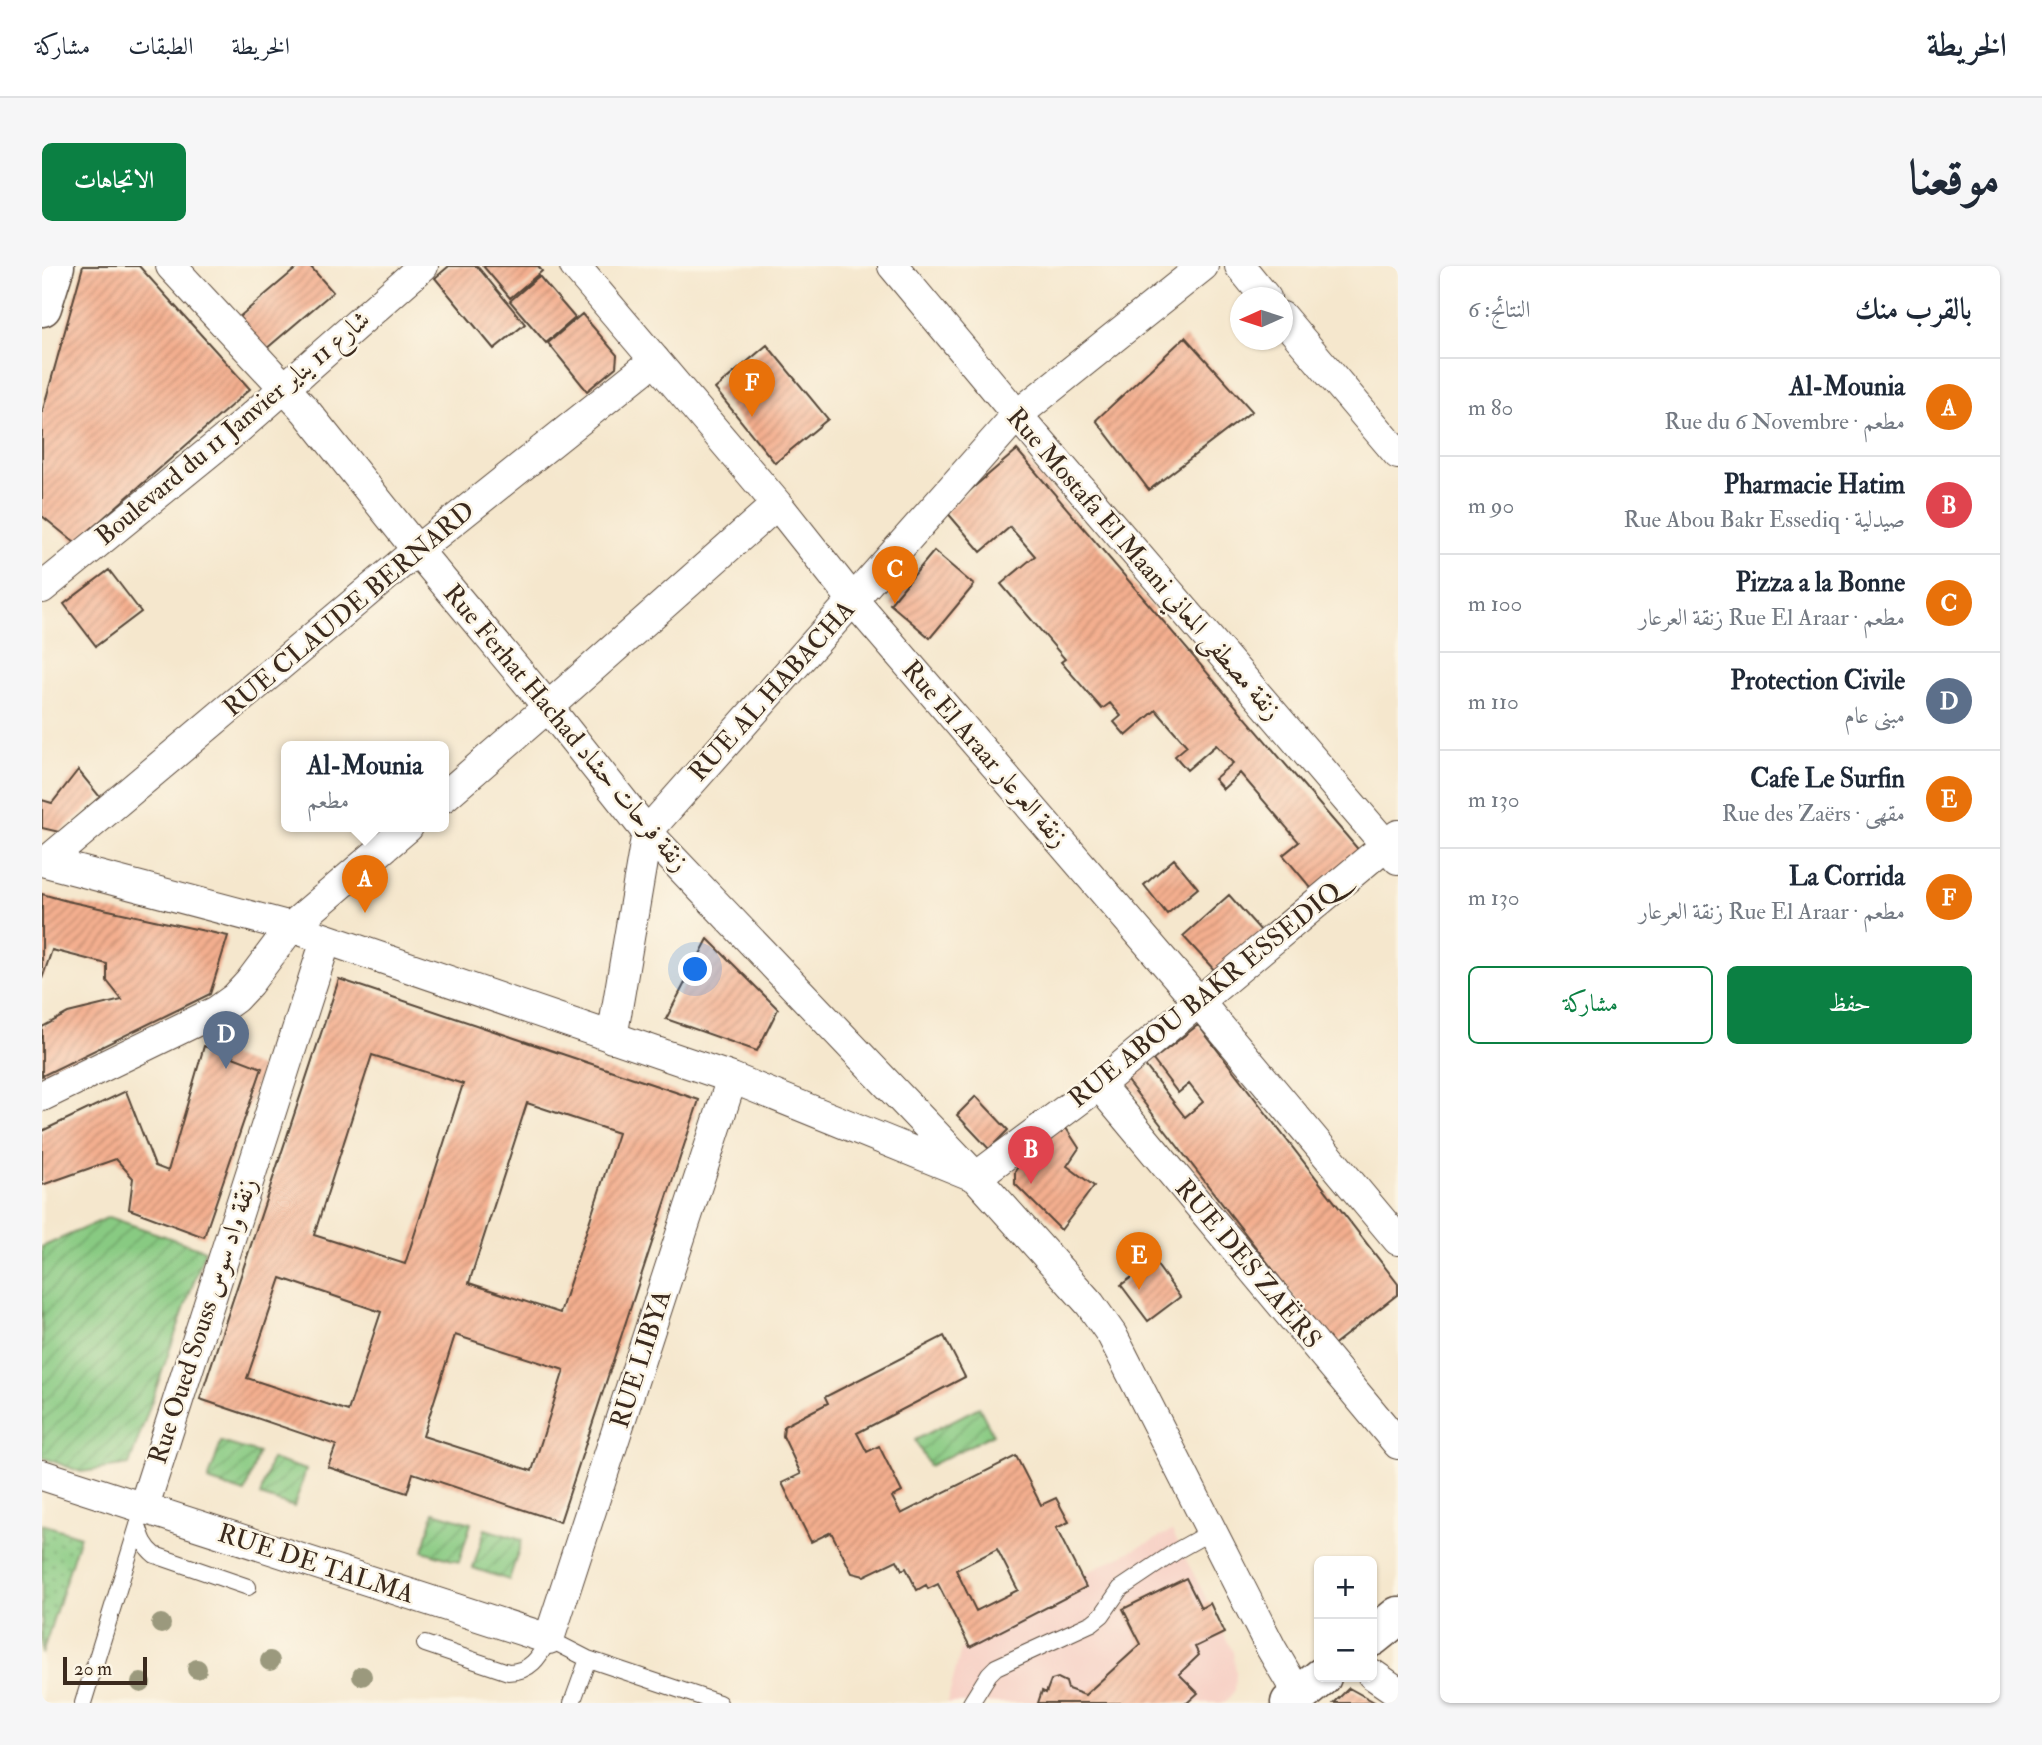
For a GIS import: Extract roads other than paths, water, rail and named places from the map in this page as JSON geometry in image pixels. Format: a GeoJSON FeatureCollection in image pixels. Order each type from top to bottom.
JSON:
{"type":"FeatureCollection","features":[{"type":"Feature","properties":{"kind":"street","name":"Rue Ferhat Hachad زنقة فرحات حشاد"},"geometry":{"type":"LineString","coordinates":[[171,266],[305,410],[647,832],[976,1177],[1090,1304],[1112,1335],[1270,1648],[1304,1692]]}},
{"type":"Feature","properties":{"kind":"street","name":"Boulevard du 11 Janvier شارع 11 يناير"},"geometry":{"type":"LineString","coordinates":[[42,588],[240,427],[423,266]]}},
{"type":"Feature","properties":{"kind":"street","name":"Rue El Araar زنقة العرعار"},"geometry":{"type":"LineString","coordinates":[[575,266],[776,504],[853,600],[1198,1001],[1398,1240]]}},
{"type":"Feature","properties":{"kind":"street","name":"Rue Mostafa El Maani زنقة مصطفى المعاني"},"geometry":{"type":"LineString","coordinates":[[892,266],[1017,415],[1394,847]]}},
{"type":"Feature","properties":{"kind":"street","name":"RUE AL HABACHA"},"geometry":{"type":"LineString","coordinates":[[647,832],[1017,415],[1203,266]]}},
{"type":"Feature","properties":{"kind":"street"},"geometry":{"type":"LineString","coordinates":[[1240,266],[1257,287]]}},
{"type":"Feature","properties":{"kind":"street"},"geometry":{"type":"LineString","coordinates":[[1293,329],[1398,454]]}},
{"type":"Feature","properties":{"kind":"street","name":"RUE CLAUDE BERNARD"},"geometry":{"type":"LineString","coordinates":[[44,862],[417,550],[654,360]]}},
{"type":"Feature","properties":{"kind":"street"},"geometry":{"type":"LineString","coordinates":[[449,793],[776,504]]}},
{"type":"Feature","properties":{"kind":"street"},"geometry":{"type":"LineString","coordinates":[[42,1096],[217,1011],[235,998],[291,928],[402,832]]}},
{"type":"Feature","properties":{"kind":"street"},"geometry":{"type":"LineString","coordinates":[[612,1038],[647,832]]}},
{"type":"Feature","properties":{"kind":"street","name":"RUE ABOU BAKR ESSEDIQ"},"geometry":{"type":"LineString","coordinates":[[976,1177],[1099,1085],[1198,1001],[1394,847]]}},
{"type":"Feature","properties":{"kind":"street"},"geometry":{"type":"LineString","coordinates":[[44,862],[291,928],[732,1078],[976,1177]]}},
{"type":"Feature","properties":{"kind":"street","name":"Rue Oued Souss زنقة واد سوس"},"geometry":{"type":"LineString","coordinates":[[141,1516],[326,940]]}},
{"type":"Feature","properties":{"kind":"street","name":"RUE LIBYA"},"geometry":{"type":"LineString","coordinates":[[549,1639],[732,1078]]}},
{"type":"Feature","properties":{"kind":"street","name":"RUE DES ZAËRS"},"geometry":{"type":"LineString","coordinates":[[1099,1085],[1398,1444]]}},
{"type":"Feature","properties":{"kind":"street","name":"RUE DE TALMA"},"geometry":{"type":"LineString","coordinates":[[42,1475],[141,1516],[213,1532],[549,1639]]}},
{"type":"Feature","properties":{"kind":"street"},"geometry":{"type":"LineString","coordinates":[[1377,1633],[1398,1616]]}},
{"type":"Feature","properties":{"kind":"street"},"geometry":{"type":"LineString","coordinates":[[1377,1677],[1398,1692]]}},
{"type":"Feature","properties":{"kind":"lane"},"geometry":{"type":"LineString","coordinates":[[141,1516],[142,1540],[155,1555],[248,1587]]}},
{"type":"Feature","properties":{"kind":"lane","name":"Rue Oued Souss زنقة واد سوس"},"geometry":{"type":"LineString","coordinates":[[83,1703],[141,1516]]}},
{"type":"Feature","properties":{"kind":"lane"},"geometry":{"type":"LineString","coordinates":[[971,1703],[996,1667],[1092,1623],[1102,1615],[1120,1589],[1212,1531]]}},
{"type":"Feature","properties":{"kind":"lane"},"geometry":{"type":"LineString","coordinates":[[425,1644],[508,1672],[519,1672],[537,1660],[549,1639]]}},
{"type":"Feature","properties":{"kind":"lane","name":"RUE DE TALMA"},"geometry":{"type":"LineString","coordinates":[[549,1639],[588,1659],[719,1703]]}},
{"type":"Feature","properties":{"kind":"lane"},"geometry":{"type":"LineString","coordinates":[[572,1703],[588,1659]]}},
{"type":"Feature","properties":{"kind":"place","name":"La Corrida"},"geometry":{"type":"Point","coordinates":[752,417]}},
{"type":"Feature","properties":{"kind":"place","name":"Pizza a la Bonne"},"geometry":{"type":"Point","coordinates":[895,604]}},
{"type":"Feature","properties":{"kind":"place","name":"Al-Mounia"},"geometry":{"type":"Point","coordinates":[365,913]}},
{"type":"Feature","properties":{"kind":"place","name":"Protection Civile"},"geometry":{"type":"Point","coordinates":[226,1069]}},
{"type":"Feature","properties":{"kind":"place","name":"Pharmacie Hatim"},"geometry":{"type":"Point","coordinates":[1031,1184]}},
{"type":"Feature","properties":{"kind":"place","name":"Cafe Le Surfin"},"geometry":{"type":"Point","coordinates":[1139,1290]}}]}
